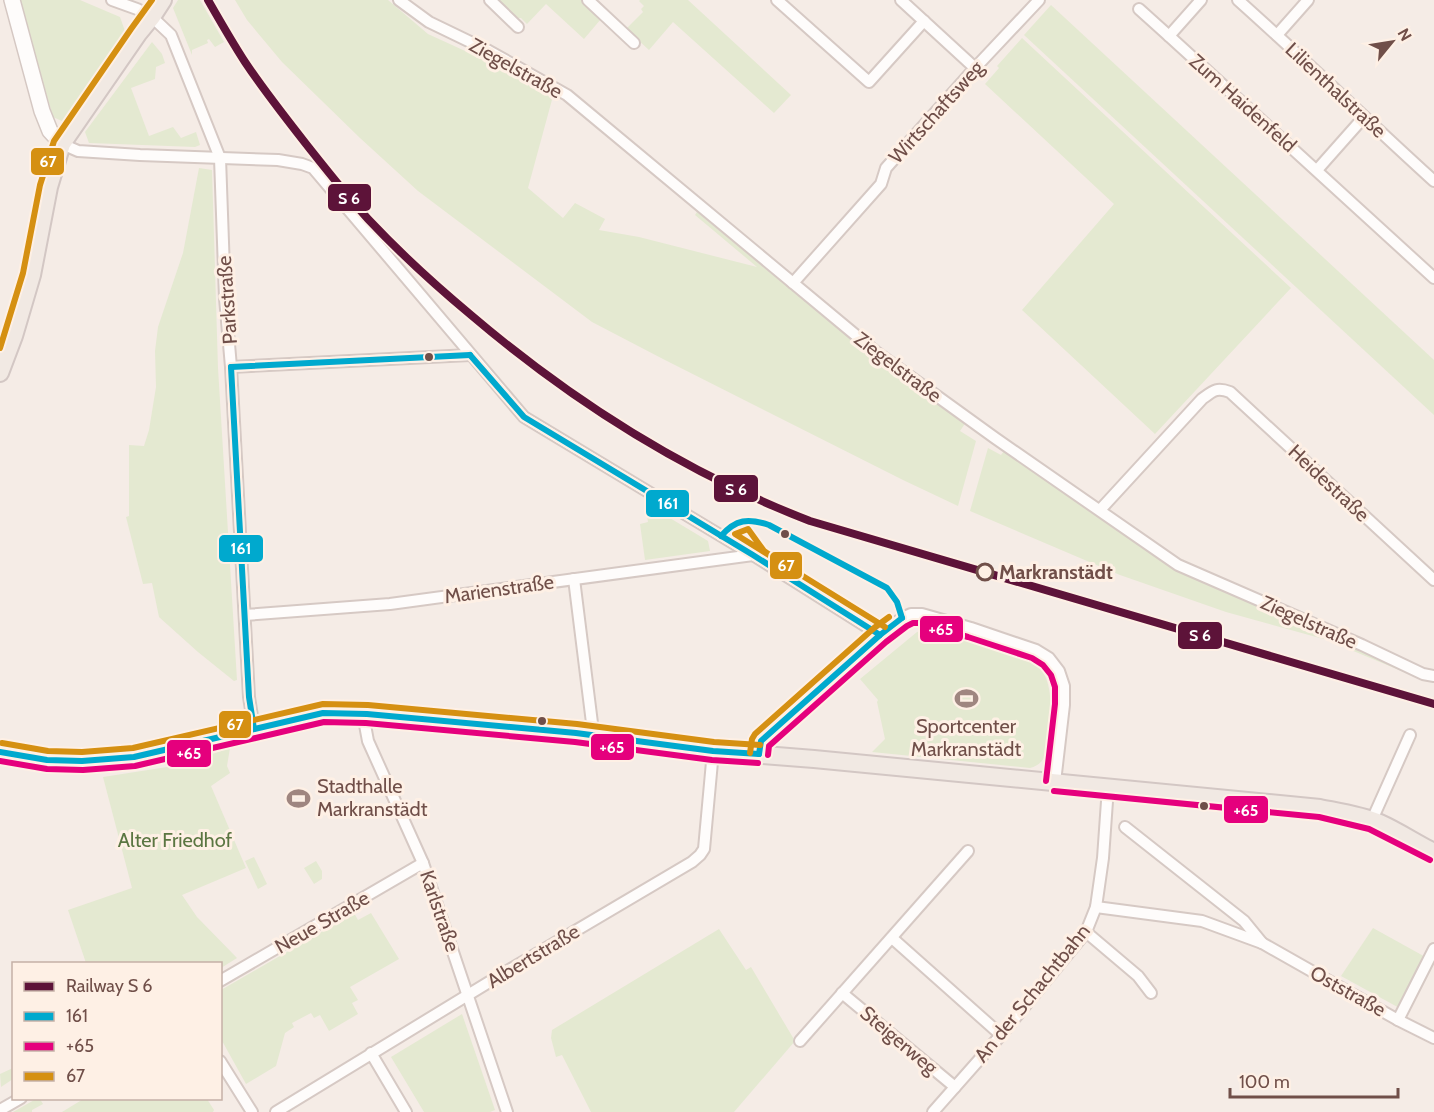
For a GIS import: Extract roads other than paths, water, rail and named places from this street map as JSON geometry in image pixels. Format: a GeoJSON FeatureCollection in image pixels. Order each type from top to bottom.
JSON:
{"type":"FeatureCollection","features":[{"type":"Feature","properties":{"kind":"main road"},"geometry":{"type":"LineString","coordinates":[[12,0],[42,111],[50,131],[62,144]]}},
{"type":"Feature","properties":{"kind":"main road"},"geometry":{"type":"LineString","coordinates":[[0,373],[14,336],[32,275],[49,188],[62,144],[163,0]]}},
{"type":"Feature","properties":{"kind":"main road"},"geometry":{"type":"LineString","coordinates":[[0,752],[46,760],[82,761],[134,757],[323,713],[367,714],[592,735],[713,751],[1320,808],[1383,824],[1434,852]]}},
{"type":"Feature","properties":{"kind":"street"},"geometry":{"type":"LineString","coordinates":[[112,0],[152,17]]}},
{"type":"Feature","properties":{"kind":"street"},"geometry":{"type":"LineString","coordinates":[[490,0],[518,27]]}},
{"type":"Feature","properties":{"kind":"street"},"geometry":{"type":"LineString","coordinates":[[588,0],[634,43]]}},
{"type":"Feature","properties":{"kind":"street"},"geometry":{"type":"LineString","coordinates":[[777,0],[868,82],[924,21]]}},
{"type":"Feature","properties":{"kind":"street"},"geometry":{"type":"LineString","coordinates":[[901,0],[975,68]]}},
{"type":"Feature","properties":{"kind":"street","name":"Wirtschaftsweg"},"geometry":{"type":"LineString","coordinates":[[793,283],[881,184],[886,168],[1039,0]]}},
{"type":"Feature","properties":{"kind":"street"},"geometry":{"type":"LineString","coordinates":[[1168,36],[1201,0]]}},
{"type":"Feature","properties":{"kind":"street","name":"Lilienthalstraße"},"geometry":{"type":"LineString","coordinates":[[1238,0],[1434,181]]}},
{"type":"Feature","properties":{"kind":"street"},"geometry":{"type":"LineString","coordinates":[[1277,35],[1308,0]]}},
{"type":"Feature","properties":{"kind":"street","name":"Ziegelstraße"},"geometry":{"type":"LineString","coordinates":[[402,1],[429,22],[489,51],[567,95],[876,352],[1178,565],[1423,674],[1434,676]]}},
{"type":"Feature","properties":{"kind":"street","name":"Zum Haidenfeld"},"geometry":{"type":"LineString","coordinates":[[1139,9],[1434,278]]}},
{"type":"Feature","properties":{"kind":"street","name":"Parkstraße"},"geometry":{"type":"LineString","coordinates":[[152,17],[171,35],[220,158],[225,298],[231,367],[249,697],[254,729]]}},
{"type":"Feature","properties":{"kind":"street"},"geometry":{"type":"LineString","coordinates":[[1317,170],[1364,117]]}},
{"type":"Feature","properties":{"kind":"street"},"geometry":{"type":"LineString","coordinates":[[62,144],[78,151],[278,160],[313,168],[524,417],[753,555],[880,635]]}},
{"type":"Feature","properties":{"kind":"street"},"geometry":{"type":"LineString","coordinates":[[231,367],[470,355]]}},
{"type":"Feature","properties":{"kind":"street","name":"Heidestraße"},"geometry":{"type":"LineString","coordinates":[[1100,510],[1202,399],[1214,390],[1222,389],[1230,392],[1434,580]]}},
{"type":"Feature","properties":{"kind":"street","name":"Marienstraße"},"geometry":{"type":"LineString","coordinates":[[245,615],[390,604],[753,555]]}},
{"type":"Feature","properties":{"kind":"street"},"geometry":{"type":"LineString","coordinates":[[574,579],[592,735]]}},
{"type":"Feature","properties":{"kind":"street"},"geometry":{"type":"LineString","coordinates":[[759,754],[761,741],[880,635],[902,618],[911,614],[922,614],[1036,650],[1049,658],[1059,671],[1064,686],[1055,782]]}},
{"type":"Feature","properties":{"kind":"street","name":"Karlstraße"},"geometry":{"type":"LineString","coordinates":[[367,714],[365,726],[368,741],[423,863],[507,1112]]}},
{"type":"Feature","properties":{"kind":"street"},"geometry":{"type":"LineString","coordinates":[[1372,820],[1410,735]]}},
{"type":"Feature","properties":{"kind":"street","name":"Albertstraße"},"geometry":{"type":"LineString","coordinates":[[276,1112],[692,862],[704,849],[713,751]]}},
{"type":"Feature","properties":{"kind":"street","name":"An der Schachtbahn"},"geometry":{"type":"LineString","coordinates":[[933,1112],[1001,1035],[1086,932],[1096,906],[1107,787]]}},
{"type":"Feature","properties":{"kind":"street","name":"Oststraße"},"geometry":{"type":"LineString","coordinates":[[1125,827],[1244,921],[1262,943]]}},
{"type":"Feature","properties":{"kind":"street","name":"Steigerweg"},"geometry":{"type":"LineString","coordinates":[[800,1041],[968,851]]}},
{"type":"Feature","properties":{"kind":"street","name":"Neue Straße"},"geometry":{"type":"LineString","coordinates":[[222,980],[423,863]]}},
{"type":"Feature","properties":{"kind":"street","name":"Oststraße"},"geometry":{"type":"LineString","coordinates":[[1096,906],[1202,921],[1262,943],[1434,1038]]}},
{"type":"Feature","properties":{"kind":"street"},"geometry":{"type":"LineString","coordinates":[[1086,932],[1138,976],[1151,993]]}},
{"type":"Feature","properties":{"kind":"street"},"geometry":{"type":"LineString","coordinates":[[891,938],[1001,1035]]}},
{"type":"Feature","properties":{"kind":"street"},"geometry":{"type":"LineString","coordinates":[[1398,1020],[1434,949]]}},
{"type":"Feature","properties":{"kind":"street","name":"Steigerweg"},"geometry":{"type":"LineString","coordinates":[[842,993],[955,1087]]}},
{"type":"Feature","properties":{"kind":"street"},"geometry":{"type":"LineString","coordinates":[[371,1053],[406,1112]]}},
{"type":"Feature","properties":{"kind":"street"},"geometry":{"type":"LineString","coordinates":[[222,1064],[252,1112]]}},
{"type":"Feature","properties":{"kind":"street"},"geometry":{"type":"LineString","coordinates":[[0,1110],[18,1100]]}},
{"type":"Feature","properties":{"kind":"place","name":"Markranstädt"},"geometry":{"type":"Point","coordinates":[985,572]}},
{"type":"Feature","properties":{"kind":"place","name":"Sportcenter Markranstädt"},"geometry":{"type":"Point","coordinates":[966,699]}},
{"type":"Feature","properties":{"kind":"place","name":"Stadthalle Markranstädt"},"geometry":{"type":"Point","coordinates":[299,798]}},
{"type":"Feature","properties":{"kind":"park label","name":"Alter Friedhof"},"geometry":{"type":"Point","coordinates":[175,840]}}]}
